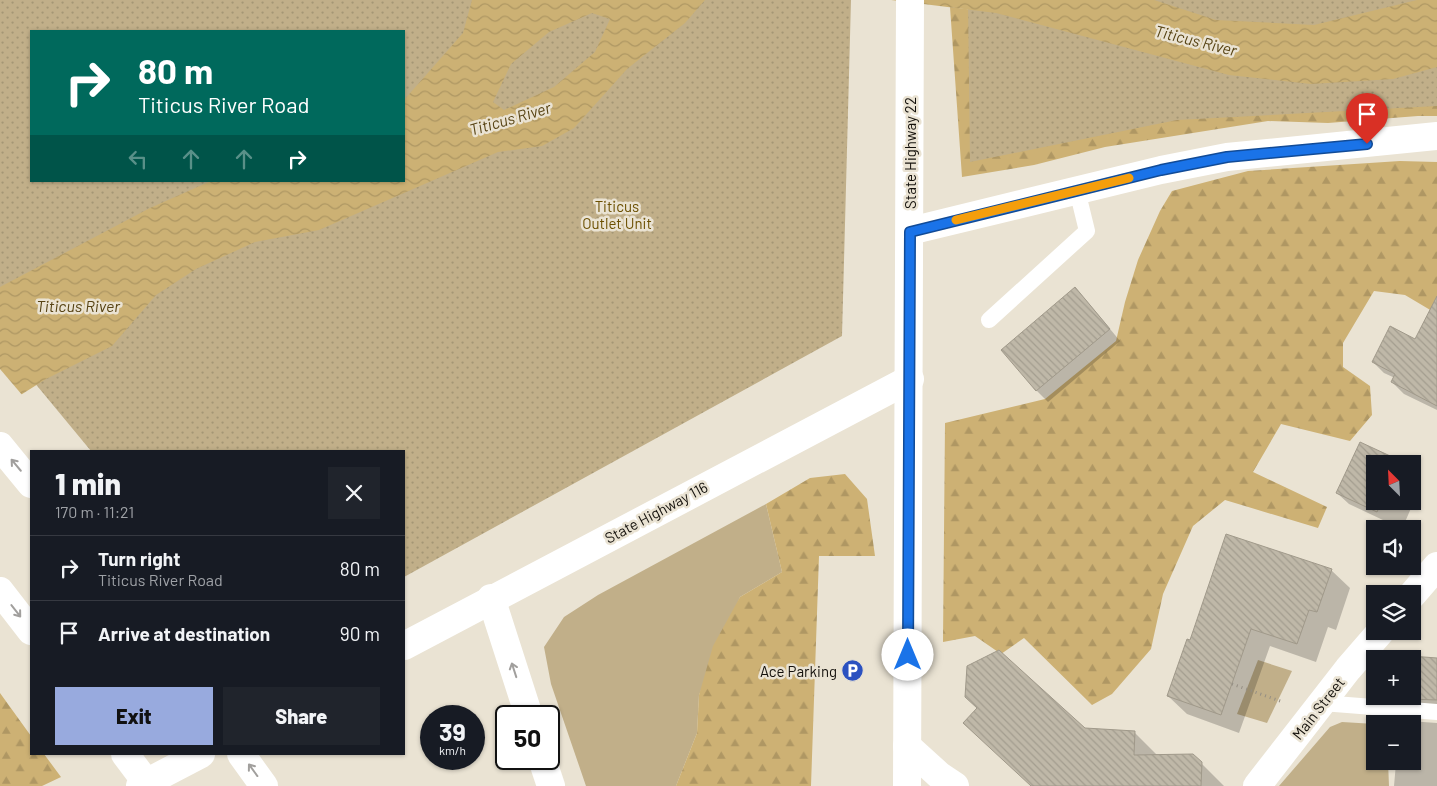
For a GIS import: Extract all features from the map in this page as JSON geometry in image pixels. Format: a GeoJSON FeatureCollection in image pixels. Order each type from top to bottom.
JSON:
{"type":"FeatureCollection","features":[{"type":"Feature","properties":{"kind":"main road","name":"State Highway 22"},"geometry":{"type":"LineString","coordinates":[[907,786],[910,0]]}},
{"type":"Feature","properties":{"kind":"main road"},"geometry":{"type":"LineString","coordinates":[[910,232],[1076,190],[1227,157],[1437,136]]}},
{"type":"Feature","properties":{"kind":"main road","name":"State Highway 116"},"geometry":{"type":"LineString","coordinates":[[405,645],[491,598],[910,379]]}},
{"type":"Feature","properties":{"kind":"main road"},"geometry":{"type":"LineString","coordinates":[[0,446],[30,483]]}},
{"type":"Feature","properties":{"kind":"main road"},"geometry":{"type":"LineString","coordinates":[[1421,585],[1437,566]]}},
{"type":"Feature","properties":{"kind":"main road"},"geometry":{"type":"LineString","coordinates":[[0,591],[30,630]]}},
{"type":"Feature","properties":{"kind":"main road"},"geometry":{"type":"LineString","coordinates":[[491,598],[525,705]]}},
{"type":"Feature","properties":{"kind":"main road","name":"Main Street"},"geometry":{"type":"LineString","coordinates":[[1257,786],[1374,640]]}},
{"type":"Feature","properties":{"kind":"main road"},"geometry":{"type":"LineString","coordinates":[[907,746],[940,776],[955,786]]}},
{"type":"Feature","properties":{"kind":"main road"},"geometry":{"type":"LineString","coordinates":[[126,755],[149,786]]}},
{"type":"Feature","properties":{"kind":"main road"},"geometry":{"type":"LineString","coordinates":[[140,786],[199,755]]}},
{"type":"Feature","properties":{"kind":"main road"},"geometry":{"type":"LineString","coordinates":[[242,755],[264,786]]}},
{"type":"Feature","properties":{"kind":"main road"},"geometry":{"type":"LineString","coordinates":[[546,770],[551,786]]}},
{"type":"Feature","properties":{"kind":"lane"},"geometry":{"type":"LineString","coordinates":[[989,320],[1087,231],[1076,190]]}},
{"type":"Feature","properties":{"kind":"lane"},"geometry":{"type":"LineString","coordinates":[[1318,708],[1437,712]]}},
{"type":"Feature","properties":{"kind":"path"},"geometry":{"type":"LineString","coordinates":[[1232,684],[1318,708]]}},
{"type":"Feature","properties":{"kind":"green space","name":"Titicus Outlet Unit"},"geometry":{"type":"Polygon","coordinates":[[[0,0],[851,0],[842,336],[405,576],[405,450],[90,450],[0,341],[0,0]]]}},
{"type":"Feature","properties":{"kind":"green space"},"geometry":{"type":"Polygon","coordinates":[[[968,0],[1437,0],[1437,106],[1177,120],[970,162],[968,0]]]}},
{"type":"Feature","properties":{"kind":"green space"},"geometry":{"type":"Polygon","coordinates":[[[950,7],[1437,67],[1437,116],[1328,123],[1268,121],[1105,147],[1034,165],[962,177],[950,7]]]}},
{"type":"Feature","properties":{"kind":"green space"},"geometry":{"type":"Polygon","coordinates":[[[1400,161],[1437,162],[1437,314],[1405,295],[1374,291],[1343,343],[1343,367],[1370,386],[1372,415],[1350,441],[1281,424],[1253,472],[1327,507],[1318,528],[1225,500],[1193,526],[1163,594],[1151,649],[1112,694],[1092,705],[1024,638],[1001,654],[975,636],[943,642],[945,423],[1045,399],[1116,341],[1125,302],[1138,260],[1160,211],[1172,191],[1248,171],[1400,161]]]}},
{"type":"Feature","properties":{"kind":"green space"},"geometry":{"type":"Polygon","coordinates":[[[845,474],[867,499],[875,556],[819,556],[811,786],[676,786],[697,733],[699,695],[713,646],[740,597],[782,572],[766,504],[810,478],[845,474]]]}},
{"type":"Feature","properties":{"kind":"green space"},"geometry":{"type":"Polygon","coordinates":[[[766,504],[782,572],[740,597],[699,695],[697,733],[676,786],[586,786],[560,710],[560,705],[558,705],[551,684],[544,647],[564,617],[598,595],[766,504]]]}},
{"type":"Feature","properties":{"kind":"green space"},"geometry":{"type":"Polygon","coordinates":[[[1258,660],[1292,671],[1267,723],[1237,714],[1258,660]]]}},
{"type":"Feature","properties":{"kind":"green space"},"geometry":{"type":"Polygon","coordinates":[[[0,693],[30,735],[30,755],[45,755],[61,777],[42,786],[0,786],[0,693]]]}},
{"type":"Feature","properties":{"kind":"green space"},"geometry":{"type":"Polygon","coordinates":[[[1342,722],[1366,723],[1366,770],[1388,770],[1389,786],[1279,786],[1330,727],[1342,722]]]}},
{"type":"Feature","properties":{"kind":"water","name":"Titicus River"},"geometry":{"type":"Polygon","coordinates":[[[472,0],[705,0],[685,23],[627,69],[574,128],[542,146],[498,152],[319,230],[255,242],[196,269],[156,295],[112,346],[46,379],[0,408],[0,287],[150,208],[209,182],[405,182],[405,99],[463,33],[472,0]],[[592,13],[549,32],[511,64],[493,102],[504,110],[554,87],[595,52],[610,19],[592,13]]]}},
{"type":"Feature","properties":{"kind":"water","name":"Titicus River"},"geometry":{"type":"Polygon","coordinates":[[[891,0],[1154,0],[1216,20],[1314,25],[1417,0],[1437,0],[1437,67],[1393,79],[1311,84],[1229,75],[996,13],[891,0]]]}},
{"type":"Feature","properties":{"kind":"pier"},"geometry":{"type":"Polygon","coordinates":[[[0,369],[23,396],[0,410],[0,369]]]}},
{"type":"Feature","properties":{"kind":"building"},"geometry":{"type":"Polygon","coordinates":[[[1075,287],[1110,329],[1036,391],[1001,350],[1075,287]]]}},
{"type":"Feature","properties":{"kind":"building"},"geometry":{"type":"Polygon","coordinates":[[[1437,296],[1437,406],[1391,382],[1395,374],[1372,362],[1390,326],[1415,339],[1437,296]]]}},
{"type":"Feature","properties":{"kind":"building"},"geometry":{"type":"Polygon","coordinates":[[[1360,442],[1388,455],[1366,455],[1366,507],[1336,493],[1360,442]]]}},
{"type":"Feature","properties":{"kind":"building"},"geometry":{"type":"Polygon","coordinates":[[[1226,534],[1332,569],[1317,612],[1309,610],[1297,644],[1251,629],[1221,715],[1167,696],[1187,639],[1190,640],[1226,534]]]}},
{"type":"Feature","properties":{"kind":"building"},"geometry":{"type":"Polygon","coordinates":[[[999,650],[1085,728],[1135,731],[1134,755],[1193,754],[1202,762],[1201,786],[1031,786],[963,723],[977,708],[965,697],[967,666],[999,650]]]}},
{"type":"Feature","properties":{"kind":"building"},"geometry":{"type":"Polygon","coordinates":[[[1421,657],[1437,658],[1437,700],[1421,699],[1421,657]]]}},
{"type":"Feature","properties":{"kind":"slow traffic"},"geometry":{"type":"LineString","coordinates":[[956,220],[1129,178]]}},
{"type":"Feature","properties":{"kind":"place","name":"Ace Parking"},"geometry":{"type":"Point","coordinates":[853,671]}},
{"type":"Feature","properties":{"kind":"route"},"geometry":{"type":"LineString","coordinates":[[908,655],[910,232],[1161,170],[1227,157],[1367,144]]}}]}
